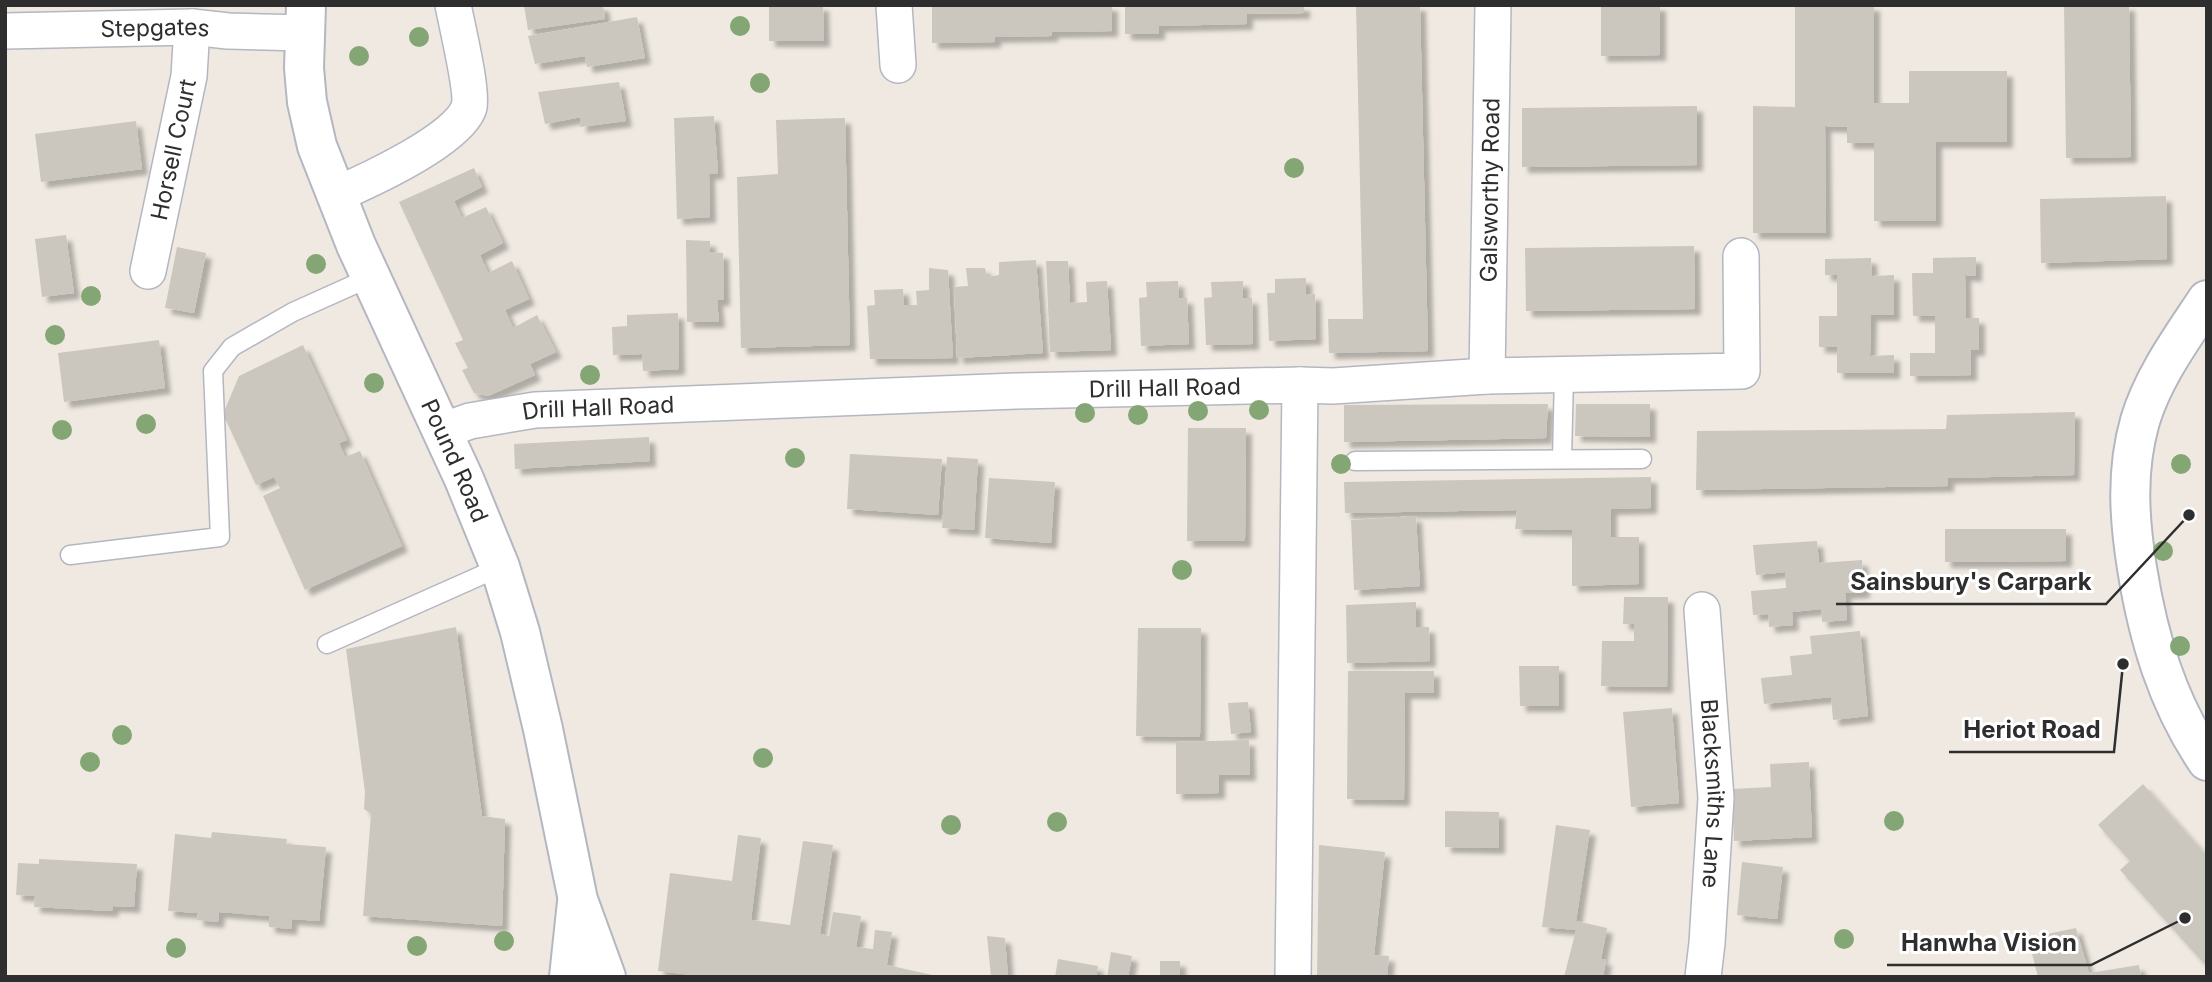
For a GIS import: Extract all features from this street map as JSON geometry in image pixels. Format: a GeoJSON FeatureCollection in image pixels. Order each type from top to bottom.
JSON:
{"type":"FeatureCollection","features":[{"type":"Feature","properties":{"kind":"street"},"geometry":{"type":"LineString","coordinates":[[335,195],[379,176],[407,160],[458,123],[469,107],[468,84],[453,5]]}},
{"type":"Feature","properties":{"kind":"street"},"geometry":{"type":"LineString","coordinates":[[894,5],[898,65]]}},
{"type":"Feature","properties":{"kind":"street","name":"Galsworthy Road"},"geometry":{"type":"LineString","coordinates":[[1487,376],[1493,5]]}},
{"type":"Feature","properties":{"kind":"street","name":"Pound Road"},"geometry":{"type":"LineString","coordinates":[[305,19],[304,68],[307,102],[317,146],[335,195],[500,567],[520,632],[578,900],[606,977]]}},
{"type":"Feature","properties":{"kind":"street","name":"Stepgates"},"geometry":{"type":"LineString","coordinates":[[5,30],[192,27],[228,31],[305,19]]}},
{"type":"Feature","properties":{"kind":"street","name":"Horsell Court"},"geometry":{"type":"LineString","coordinates":[[148,271],[189,76],[192,27]]}},
{"type":"Feature","properties":{"kind":"street"},"geometry":{"type":"LineString","coordinates":[[1293,977],[1300,385],[1333,386],[1487,376],[1742,370],[1741,256]]}},
{"type":"Feature","properties":{"kind":"street"},"geometry":{"type":"LineString","coordinates":[[2207,300],[2165,363],[2141,419],[2129,471],[2131,527],[2149,632],[2167,689],[2207,761]]}},
{"type":"Feature","properties":{"kind":"street","name":"Drill Hall Road"},"geometry":{"type":"LineString","coordinates":[[442,432],[470,421],[535,410],[1016,391],[1300,385]]}},
{"type":"Feature","properties":{"kind":"street","name":"Blacksmiths Lane"},"geometry":{"type":"LineString","coordinates":[[1702,610],[1716,798],[1703,977]]}},
{"type":"Feature","properties":{"kind":"street","name":"Pound Road"},"geometry":{"type":"LineString","coordinates":[[569,977],[578,900]]}},
{"type":"Feature","properties":{"kind":"lane"},"geometry":{"type":"LineString","coordinates":[[70,555],[220,537],[213,371],[232,347],[293,312],[371,277]]}},
{"type":"Feature","properties":{"kind":"lane"},"geometry":{"type":"LineString","coordinates":[[1562,459],[1564,374]]}},
{"type":"Feature","properties":{"kind":"lane"},"geometry":{"type":"LineString","coordinates":[[1355,461],[1642,459]]}},
{"type":"Feature","properties":{"kind":"lane"},"geometry":{"type":"LineString","coordinates":[[327,644],[500,567]]}},
{"type":"Feature","properties":{"kind":"building"},"geometry":{"type":"Polygon","coordinates":[[[524,5],[603,5],[605,19],[528,30],[524,5]]]}},
{"type":"Feature","properties":{"kind":"building"},"geometry":{"type":"Polygon","coordinates":[[[769,5],[823,5],[824,41],[769,41],[769,5]]]}},
{"type":"Feature","properties":{"kind":"building"},"geometry":{"type":"Polygon","coordinates":[[[932,5],[1112,5],[1112,31],[995,37],[995,42],[932,43],[932,5]]]}},
{"type":"Feature","properties":{"kind":"building"},"geometry":{"type":"Polygon","coordinates":[[[1125,5],[1304,5],[1304,13],[1247,14],[1247,24],[1159,26],[1159,34],[1125,34],[1125,5]]]}},
{"type":"Feature","properties":{"kind":"building"},"geometry":{"type":"Polygon","coordinates":[[[1356,5],[1420,5],[1428,351],[1329,353],[1328,319],[1363,319],[1356,5]]]}},
{"type":"Feature","properties":{"kind":"building"},"geometry":{"type":"Polygon","coordinates":[[[1601,5],[1660,5],[1660,55],[1601,56],[1601,5]]]}},
{"type":"Feature","properties":{"kind":"building"},"geometry":{"type":"Polygon","coordinates":[[[1795,5],[1874,5],[1874,103],[1909,103],[1909,71],[2007,71],[2007,142],[1936,142],[1936,221],[1874,221],[1874,143],[1847,143],[1847,127],[1825,126],[1826,233],[1753,233],[1753,106],[1795,107],[1795,5]]]}},
{"type":"Feature","properties":{"kind":"building"},"geometry":{"type":"Polygon","coordinates":[[[2064,5],[2129,5],[2131,157],[2066,158],[2064,5]]]}},
{"type":"Feature","properties":{"kind":"building"},"geometry":{"type":"Polygon","coordinates":[[[637,17],[645,58],[587,67],[585,56],[535,64],[528,36],[637,17]]]}},
{"type":"Feature","properties":{"kind":"building"},"geometry":{"type":"Polygon","coordinates":[[[619,82],[626,121],[580,127],[581,117],[545,124],[538,92],[619,82]]]}},
{"type":"Feature","properties":{"kind":"building"},"geometry":{"type":"Polygon","coordinates":[[[1697,106],[1697,165],[1522,167],[1522,108],[1697,106]]]}},
{"type":"Feature","properties":{"kind":"building"},"geometry":{"type":"Polygon","coordinates":[[[714,116],[718,173],[709,174],[710,217],[677,219],[674,118],[714,116]]]}},
{"type":"Feature","properties":{"kind":"building"},"geometry":{"type":"Polygon","coordinates":[[[845,118],[850,345],[741,348],[737,177],[778,174],[776,120],[845,118]]]}},
{"type":"Feature","properties":{"kind":"building"},"geometry":{"type":"Polygon","coordinates":[[[136,121],[142,169],[41,182],[35,134],[136,121]]]}},
{"type":"Feature","properties":{"kind":"building"},"geometry":{"type":"Polygon","coordinates":[[[474,168],[482,187],[454,201],[462,218],[486,207],[503,243],[480,255],[488,273],[512,261],[529,299],[505,310],[513,328],[537,315],[556,352],[530,364],[535,375],[488,396],[474,393],[462,370],[468,368],[455,343],[463,340],[399,202],[474,168]]]}},
{"type":"Feature","properties":{"kind":"building"},"geometry":{"type":"Polygon","coordinates":[[[2166,196],[2167,259],[2041,263],[2040,199],[2166,196]]]}},
{"type":"Feature","properties":{"kind":"building"},"geometry":{"type":"Polygon","coordinates":[[[66,235],[74,293],[42,297],[35,239],[66,235]]]}},
{"type":"Feature","properties":{"kind":"building"},"geometry":{"type":"Polygon","coordinates":[[[686,240],[710,241],[710,252],[723,253],[724,300],[717,300],[719,322],[687,322],[686,240]]]}},
{"type":"Feature","properties":{"kind":"building"},"geometry":{"type":"Polygon","coordinates":[[[1694,246],[1695,309],[1526,311],[1525,248],[1694,246]]]}},
{"type":"Feature","properties":{"kind":"building"},"geometry":{"type":"Polygon","coordinates":[[[177,247],[206,253],[194,313],[165,308],[177,247]]]}},
{"type":"Feature","properties":{"kind":"building"},"geometry":{"type":"Polygon","coordinates":[[[1976,257],[1976,276],[1965,275],[1966,318],[1979,318],[1979,350],[1971,350],[1971,375],[1910,376],[1910,353],[1935,353],[1935,316],[1913,316],[1912,273],[1933,273],[1933,258],[1976,257]]]}},
{"type":"Feature","properties":{"kind":"building"},"geometry":{"type":"Polygon","coordinates":[[[1871,258],[1872,276],[1894,275],[1894,315],[1871,315],[1870,356],[1894,355],[1894,373],[1837,373],[1837,347],[1819,347],[1819,316],[1837,316],[1837,275],[1825,275],[1825,259],[1871,258]]]}},
{"type":"Feature","properties":{"kind":"building"},"geometry":{"type":"Polygon","coordinates":[[[1036,260],[1043,353],[957,358],[954,287],[968,286],[966,268],[985,268],[987,277],[999,275],[999,262],[1036,260]]]}},
{"type":"Feature","properties":{"kind":"building"},"geometry":{"type":"Polygon","coordinates":[[[1046,261],[1068,261],[1070,303],[1087,302],[1086,282],[1107,281],[1111,350],[1050,352],[1046,261]]]}},
{"type":"Feature","properties":{"kind":"building"},"geometry":{"type":"Polygon","coordinates":[[[929,268],[948,270],[953,358],[870,359],[867,306],[875,305],[874,290],[903,289],[904,305],[917,305],[916,291],[929,290],[929,268]]]}},
{"type":"Feature","properties":{"kind":"building"},"geometry":{"type":"Polygon","coordinates":[[[1306,278],[1306,295],[1315,294],[1316,339],[1269,341],[1267,293],[1275,293],[1275,279],[1306,278]]]}},
{"type":"Feature","properties":{"kind":"building"},"geometry":{"type":"Polygon","coordinates":[[[1178,281],[1179,298],[1187,298],[1189,344],[1141,346],[1139,298],[1147,297],[1146,282],[1178,281]]]}},
{"type":"Feature","properties":{"kind":"building"},"geometry":{"type":"Polygon","coordinates":[[[1243,281],[1243,298],[1252,298],[1253,344],[1206,345],[1204,298],[1212,297],[1211,282],[1243,281]]]}},
{"type":"Feature","properties":{"kind":"building"},"geometry":{"type":"Polygon","coordinates":[[[678,313],[679,369],[643,371],[642,354],[613,355],[612,327],[627,326],[627,315],[678,313]]]}},
{"type":"Feature","properties":{"kind":"building"},"geometry":{"type":"Polygon","coordinates":[[[159,340],[165,388],[64,402],[58,353],[159,340]]]}},
{"type":"Feature","properties":{"kind":"building"},"geometry":{"type":"Polygon","coordinates":[[[303,345],[347,440],[339,443],[345,457],[360,451],[402,546],[305,590],[263,496],[280,488],[274,477],[256,485],[223,414],[239,376],[303,345]]]}},
{"type":"Feature","properties":{"kind":"building"},"geometry":{"type":"Polygon","coordinates":[[[1548,404],[1546,438],[1344,442],[1344,405],[1548,404]]]}},
{"type":"Feature","properties":{"kind":"building"},"geometry":{"type":"Polygon","coordinates":[[[1576,404],[1650,404],[1650,437],[1575,436],[1576,404]]]}},
{"type":"Feature","properties":{"kind":"building"},"geometry":{"type":"Polygon","coordinates":[[[2075,412],[2074,475],[1948,478],[1948,486],[1696,490],[1697,431],[1946,429],[1947,415],[2075,412]]]}},
{"type":"Feature","properties":{"kind":"building"},"geometry":{"type":"Polygon","coordinates":[[[1188,428],[1246,428],[1245,541],[1187,541],[1188,428]]]}},
{"type":"Feature","properties":{"kind":"building"},"geometry":{"type":"Polygon","coordinates":[[[649,437],[650,461],[515,469],[514,444],[649,437]]]}},
{"type":"Feature","properties":{"kind":"building"},"geometry":{"type":"Polygon","coordinates":[[[850,454],[942,459],[938,515],[847,509],[850,454]]]}},
{"type":"Feature","properties":{"kind":"building"},"geometry":{"type":"Polygon","coordinates":[[[947,457],[978,459],[974,530],[942,528],[947,457]]]}},
{"type":"Feature","properties":{"kind":"building"},"geometry":{"type":"Polygon","coordinates":[[[1651,477],[1651,508],[1611,509],[1611,537],[1639,537],[1639,584],[1572,586],[1572,530],[1515,529],[1517,510],[1345,513],[1344,482],[1651,477]]]}},
{"type":"Feature","properties":{"kind":"building"},"geometry":{"type":"Polygon","coordinates":[[[989,478],[1055,482],[1051,543],[985,538],[989,478]]]}},
{"type":"Feature","properties":{"kind":"building"},"geometry":{"type":"Polygon","coordinates":[[[1416,516],[1420,586],[1354,590],[1351,520],[1416,516]]]}},
{"type":"Feature","properties":{"kind":"building"},"geometry":{"type":"Polygon","coordinates":[[[1945,529],[2066,529],[2066,561],[1945,562],[1945,529]]]}},
{"type":"Feature","properties":{"kind":"building"},"geometry":{"type":"Polygon","coordinates":[[[1817,541],[1819,563],[1862,560],[1864,592],[1845,593],[1847,620],[1822,622],[1821,609],[1792,612],[1793,625],[1769,627],[1768,614],[1753,615],[1751,591],[1786,588],[1785,572],[1756,575],[1753,545],[1817,541]]]}},
{"type":"Feature","properties":{"kind":"building"},"geometry":{"type":"Polygon","coordinates":[[[1624,597],[1668,597],[1667,687],[1601,686],[1602,641],[1634,641],[1634,624],[1623,624],[1624,597]]]}},
{"type":"Feature","properties":{"kind":"building"},"geometry":{"type":"Polygon","coordinates":[[[1416,602],[1416,627],[1429,627],[1430,661],[1347,663],[1346,605],[1416,602]]]}},
{"type":"Feature","properties":{"kind":"building"},"geometry":{"type":"Polygon","coordinates":[[[456,627],[482,816],[505,819],[502,926],[363,916],[371,814],[364,809],[365,792],[346,649],[456,627]]]}},
{"type":"Feature","properties":{"kind":"building"},"geometry":{"type":"Polygon","coordinates":[[[1138,628],[1201,628],[1200,737],[1136,736],[1138,628]]]}},
{"type":"Feature","properties":{"kind":"building"},"geometry":{"type":"Polygon","coordinates":[[[1860,631],[1868,716],[1833,720],[1831,697],[1764,704],[1761,678],[1792,675],[1790,656],[1812,654],[1810,636],[1860,631]]]}},
{"type":"Feature","properties":{"kind":"building"},"geometry":{"type":"Polygon","coordinates":[[[1519,666],[1559,666],[1559,706],[1520,706],[1519,666]]]}},
{"type":"Feature","properties":{"kind":"building"},"geometry":{"type":"Polygon","coordinates":[[[1348,671],[1434,671],[1434,693],[1405,693],[1404,800],[1347,799],[1348,671]]]}},
{"type":"Feature","properties":{"kind":"building"},"geometry":{"type":"Polygon","coordinates":[[[1248,702],[1251,732],[1231,734],[1228,703],[1248,702]]]}},
{"type":"Feature","properties":{"kind":"building"},"geometry":{"type":"Polygon","coordinates":[[[1672,708],[1679,803],[1631,807],[1623,712],[1672,708]]]}},
{"type":"Feature","properties":{"kind":"building"},"geometry":{"type":"Polygon","coordinates":[[[1249,740],[1250,775],[1219,775],[1219,793],[1176,794],[1176,742],[1249,740]]]}},
{"type":"Feature","properties":{"kind":"building"},"geometry":{"type":"Polygon","coordinates":[[[1809,762],[1812,837],[1734,841],[1732,789],[1771,787],[1770,764],[1809,762]]]}},
{"type":"Feature","properties":{"kind":"building"},"geometry":{"type":"Polygon","coordinates":[[[2143,784],[2207,856],[2207,967],[2120,870],[2130,861],[2098,825],[2143,784]]]}},
{"type":"Feature","properties":{"kind":"building"},"geometry":{"type":"Polygon","coordinates":[[[1445,811],[1499,812],[1499,848],[1445,847],[1445,811]]]}},
{"type":"Feature","properties":{"kind":"building"},"geometry":{"type":"Polygon","coordinates":[[[1556,825],[1590,830],[1576,921],[1607,928],[1601,959],[1606,960],[1603,977],[1564,977],[1576,930],[1542,927],[1556,825]]]}},
{"type":"Feature","properties":{"kind":"building"},"geometry":{"type":"Polygon","coordinates":[[[212,832],[287,839],[286,844],[326,847],[319,921],[292,919],[291,929],[269,927],[269,916],[219,912],[218,922],[197,920],[198,913],[168,911],[175,834],[211,838],[212,832]]]}},
{"type":"Feature","properties":{"kind":"building"},"geometry":{"type":"Polygon","coordinates":[[[738,835],[761,838],[751,920],[790,925],[803,841],[833,845],[820,934],[829,936],[833,912],[861,916],[856,947],[873,949],[875,930],[892,932],[885,977],[709,977],[658,971],[670,873],[732,881],[738,835]]]}},
{"type":"Feature","properties":{"kind":"building"},"geometry":{"type":"Polygon","coordinates":[[[1319,845],[1385,852],[1374,955],[1389,956],[1387,977],[1317,977],[1319,845]]]}},
{"type":"Feature","properties":{"kind":"building"},"geometry":{"type":"Polygon","coordinates":[[[39,859],[137,864],[134,907],[113,906],[112,911],[34,907],[35,896],[16,895],[18,863],[39,864],[39,859]]]}},
{"type":"Feature","properties":{"kind":"building"},"geometry":{"type":"Polygon","coordinates":[[[1742,862],[1783,867],[1777,919],[1737,915],[1742,862]]]}},
{"type":"Feature","properties":{"kind":"building"},"geometry":{"type":"Polygon","coordinates":[[[2076,928],[2089,973],[2139,965],[2141,977],[2038,977],[2028,938],[2076,928]]]}},
{"type":"Feature","properties":{"kind":"building"},"geometry":{"type":"Polygon","coordinates":[[[987,936],[1005,938],[1008,977],[991,977],[987,936]]]}},
{"type":"Feature","properties":{"kind":"building"},"geometry":{"type":"Polygon","coordinates":[[[1111,952],[1132,956],[1128,977],[1107,977],[1111,952]]]}},
{"type":"Feature","properties":{"kind":"building"},"geometry":{"type":"Polygon","coordinates":[[[1058,959],[1098,966],[1096,977],[1055,977],[1058,959]]]}},
{"type":"Feature","properties":{"kind":"building"},"geometry":{"type":"Polygon","coordinates":[[[1160,961],[1180,961],[1180,977],[1160,977],[1160,961]]]}},
{"type":"Feature","properties":{"kind":"building"},"geometry":{"type":"Polygon","coordinates":[[[887,965],[937,976],[886,977],[887,965]]]}},
{"type":"Feature","properties":{"kind":"place","name":"Sainsbury's Carpark"},"geometry":{"type":"Point","coordinates":[2189,515]}},
{"type":"Feature","properties":{"kind":"place","name":"Heriot Road"},"geometry":{"type":"Point","coordinates":[2123,664]}},
{"type":"Feature","properties":{"kind":"place","name":"Hanwha Vision"},"geometry":{"type":"Point","coordinates":[2185,918]}}]}
